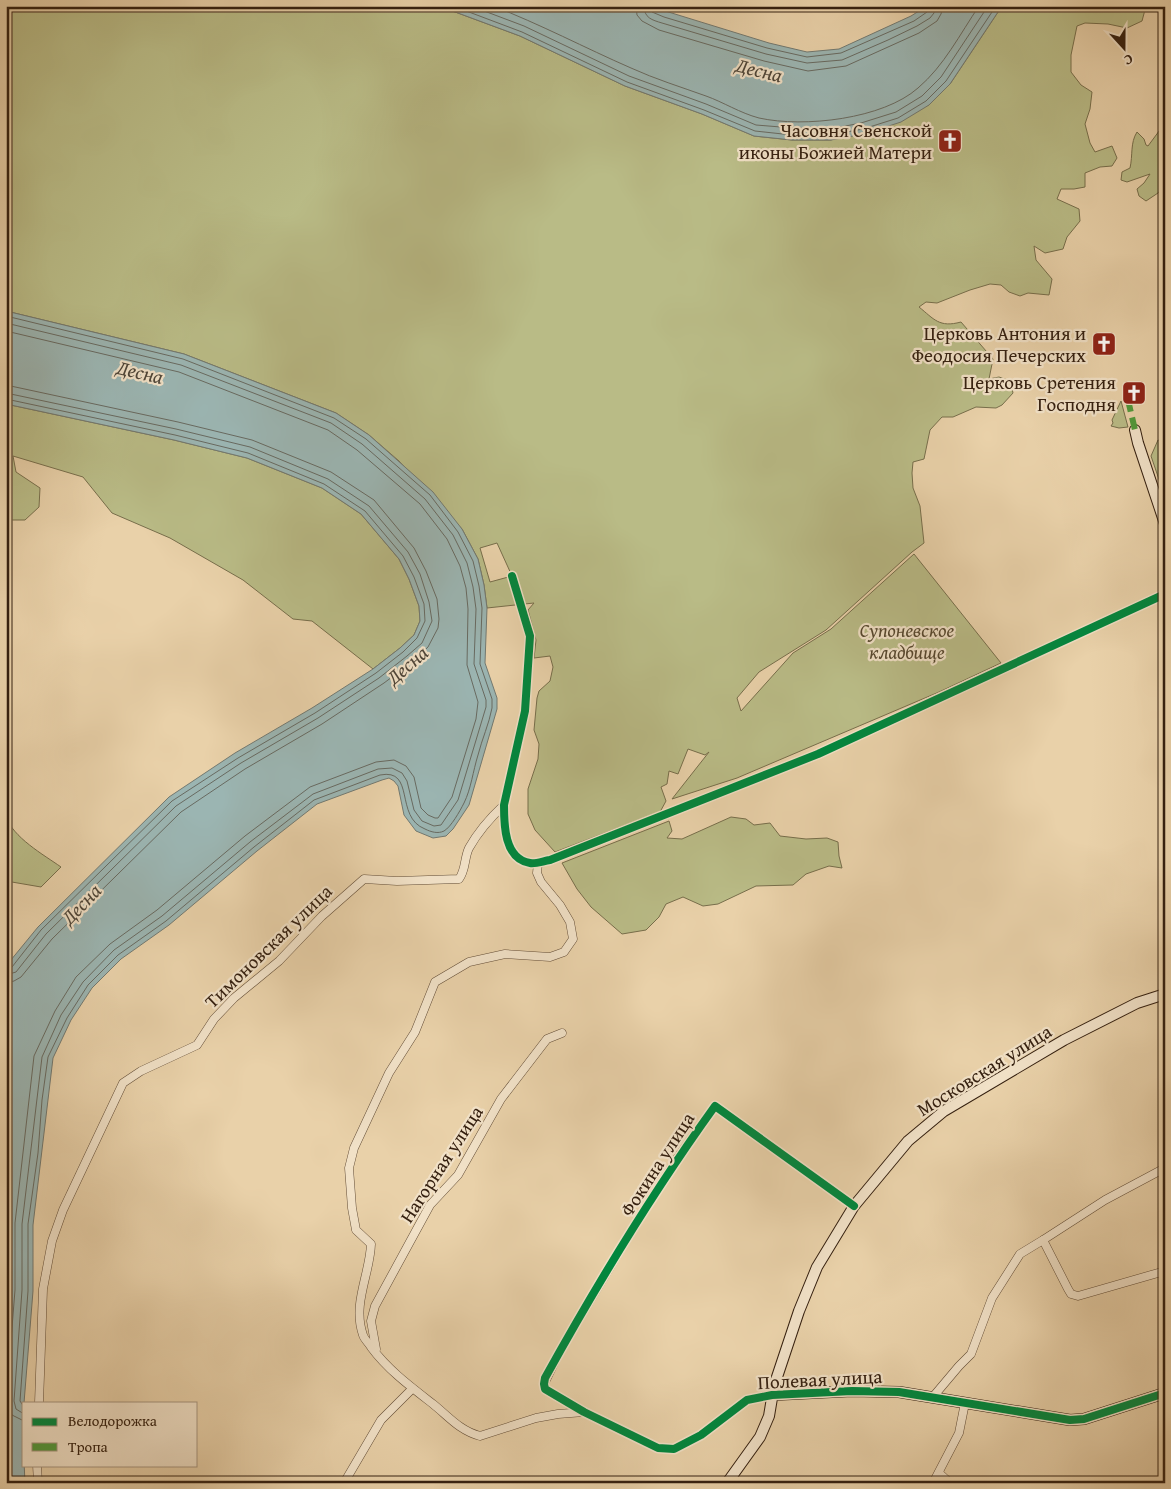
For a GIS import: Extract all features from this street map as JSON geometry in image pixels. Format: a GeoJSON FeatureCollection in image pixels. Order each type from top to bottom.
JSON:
{"type":"FeatureCollection","features":[{"type":"Feature","properties":{"kind":"street"},"geometry":{"type":"LineString","coordinates":[[1135,430],[1165,524]]}},
{"type":"Feature","properties":{"kind":"street"},"geometry":{"type":"LineString","coordinates":[[512,576],[530,636],[525,711],[504,805],[505,832],[514,853],[520,860],[529,863],[550,860],[818,754],[1165,594]]}},
{"type":"Feature","properties":{"kind":"street","name":"Тимоновская улица"},"geometry":{"type":"LineString","coordinates":[[39,1402],[43,1289],[52,1241],[63,1210],[123,1084],[141,1072],[196,1045],[214,1019],[234,998],[279,961],[322,916],[364,879],[397,881],[460,879],[463,874],[468,850],[486,822],[504,805]]}},
{"type":"Feature","properties":{"kind":"street"},"geometry":{"type":"LineString","coordinates":[[538,863],[537,873],[541,882],[560,905],[570,922],[573,939],[564,952],[550,957],[505,954],[469,962],[435,982],[415,1032],[389,1073],[361,1130],[349,1168],[352,1208],[356,1230],[371,1244],[371,1259],[361,1292],[360,1314],[363,1335],[379,1358],[412,1389],[470,1434],[480,1436],[536,1418],[584,1412]]}},
{"type":"Feature","properties":{"kind":"street","name":"Московская улица"},"geometry":{"type":"LineString","coordinates":[[727,1483],[760,1437],[769,1416],[772,1395],[799,1311],[817,1267],[854,1206],[908,1141],[944,1111],[1064,1040],[1094,1023],[1137,1003],[1165,994]]}},
{"type":"Feature","properties":{"kind":"street","name":"Нагорная улица"},"geometry":{"type":"LineString","coordinates":[[379,1358],[374,1342],[371,1321],[375,1306],[430,1205],[458,1175],[501,1099],[547,1039],[562,1034]]}},
{"type":"Feature","properties":{"kind":"street","name":"Фокина улица"},"geometry":{"type":"LineString","coordinates":[[546,1389],[544,1384],[546,1378],[617,1255],[676,1160],[716,1106],[854,1206]]}},
{"type":"Feature","properties":{"kind":"street"},"geometry":{"type":"LineString","coordinates":[[932,1398],[971,1354],[992,1298],[1020,1254],[1045,1243],[1105,1200],[1165,1168]]}},
{"type":"Feature","properties":{"kind":"street"},"geometry":{"type":"LineString","coordinates":[[1045,1243],[1068,1289],[1072,1294],[1078,1296],[1165,1272]]}},
{"type":"Feature","properties":{"kind":"street"},"geometry":{"type":"LineString","coordinates":[[344,1483],[381,1420],[412,1389]]}},
{"type":"Feature","properties":{"kind":"street","name":"Полевая улица"},"geometry":{"type":"LineString","coordinates":[[546,1389],[584,1412],[658,1448],[674,1449],[701,1435],[747,1400],[772,1395],[861,1391],[899,1392],[1070,1420],[1084,1418],[1165,1393]]}},
{"type":"Feature","properties":{"kind":"street"},"geometry":{"type":"LineString","coordinates":[[933,1483],[959,1433],[966,1403]]}},
{"type":"Feature","properties":{"kind":"street"},"geometry":{"type":"LineString","coordinates":[[38,1466],[38,1483]]}},
{"type":"Feature","properties":{"kind":"street"},"geometry":{"type":"LineString","coordinates":[[939,1473],[950,1483]]}},
{"type":"Feature","properties":{"kind":"green space","name":"Супоневское кладбище"},"geometry":{"type":"Polygon","coordinates":[[[6,6],[439,6],[520,36],[625,86],[702,114],[754,136],[792,140],[831,140],[929,105],[950,84],[1002,6],[1146,6],[1142,21],[1127,28],[1108,24],[1085,23],[1077,26],[1071,55],[1071,72],[1081,85],[1092,92],[1090,109],[1085,124],[1090,143],[1095,152],[1112,146],[1117,158],[1112,166],[1100,167],[1085,173],[1085,187],[1061,189],[1057,199],[1079,209],[1080,221],[1067,237],[1063,249],[1045,253],[1034,246],[1036,260],[1052,279],[1049,295],[1028,293],[1020,296],[1009,292],[1001,285],[990,284],[937,303],[926,302],[919,307],[933,319],[942,323],[953,324],[961,322],[993,359],[989,379],[999,377],[1010,381],[1013,393],[1002,405],[996,408],[976,407],[953,417],[942,417],[930,430],[924,459],[913,462],[912,473],[913,488],[920,506],[924,543],[826,630],[759,672],[737,698],[741,711],[793,653],[831,629],[914,554],[1001,663],[939,692],[737,778],[672,799],[709,752],[705,755],[688,749],[678,774],[669,771],[667,784],[661,787],[666,801],[660,812],[555,852],[535,830],[528,814],[528,789],[538,759],[539,744],[534,730],[537,698],[539,691],[550,681],[553,667],[550,656],[534,658],[536,640],[528,610],[534,603],[487,608],[478,559],[462,529],[399,461],[369,435],[336,413],[184,354],[6,311],[6,6]],[[497,543],[480,548],[490,582],[512,576],[497,543]]]}},
{"type":"Feature","properties":{"kind":"green space"},"geometry":{"type":"Polygon","coordinates":[[[1165,123],[1165,146],[1161,155],[1165,155],[1165,185],[1158,193],[1146,201],[1139,196],[1137,189],[1150,174],[1127,182],[1121,180],[1122,172],[1130,168],[1132,145],[1137,132],[1148,146],[1165,123]]]}},
{"type":"Feature","properties":{"kind":"green space"},"geometry":{"type":"Polygon","coordinates":[[[1121,401],[1128,427],[1119,428],[1111,426],[1121,401]]]}},
{"type":"Feature","properties":{"kind":"green space"},"geometry":{"type":"Polygon","coordinates":[[[6,404],[174,440],[247,458],[322,488],[361,514],[399,559],[419,606],[420,621],[414,635],[373,669],[312,621],[293,619],[243,580],[170,538],[112,513],[83,477],[13,456],[16,472],[40,488],[39,507],[25,520],[6,520],[6,404]]]}},
{"type":"Feature","properties":{"kind":"green space"},"geometry":{"type":"Polygon","coordinates":[[[1158,440],[1165,443],[1165,497],[1151,456],[1158,440]]]}},
{"type":"Feature","properties":{"kind":"green space"},"geometry":{"type":"Polygon","coordinates":[[[6,816],[9,824],[22,838],[61,867],[41,887],[6,881],[6,816]]]}},
{"type":"Feature","properties":{"kind":"green space"},"geometry":{"type":"Polygon","coordinates":[[[731,817],[746,819],[754,825],[770,823],[780,836],[806,839],[827,838],[838,842],[842,868],[829,866],[806,874],[793,885],[756,886],[718,904],[703,906],[683,897],[666,904],[659,917],[646,930],[622,934],[591,907],[577,889],[562,863],[669,821],[672,831],[667,838],[682,839],[731,817]]]}},
{"type":"Feature","properties":{"kind":"water","name":"Десна"},"geometry":{"type":"Polygon","coordinates":[[[439,6],[649,6],[769,43],[807,52],[839,49],[911,16],[927,6],[1002,6],[950,84],[929,105],[901,122],[864,134],[831,140],[792,140],[754,136],[702,114],[625,86],[520,36],[439,6]]]}},
{"type":"Feature","properties":{"kind":"water","name":"Десна"},"geometry":{"type":"Polygon","coordinates":[[[6,311],[184,354],[336,413],[369,435],[433,492],[462,529],[478,559],[484,585],[487,608],[485,663],[497,698],[497,709],[469,805],[446,836],[433,838],[416,831],[404,815],[398,786],[389,778],[317,804],[257,851],[169,925],[121,959],[92,988],[71,1020],[53,1058],[33,1225],[33,1291],[24,1402],[22,1402],[22,1466],[24,1466],[25,1483],[6,1483],[6,966],[38,927],[169,797],[235,753],[312,708],[373,669],[414,635],[420,621],[419,606],[399,559],[361,514],[322,488],[247,458],[174,440],[6,404],[6,311]]]}},
{"type":"Feature","properties":{"kind":"marked path"},"geometry":{"type":"LineString","coordinates":[[1128,400],[1135,430]]}},
{"type":"Feature","properties":{"kind":"cycle path"},"geometry":{"type":"LineString","coordinates":[[512,576],[530,636],[525,711],[504,805],[504,822],[510,848],[521,860],[530,863],[550,860],[818,754],[1165,594]]}},
{"type":"Feature","properties":{"kind":"cycle path"},"geometry":{"type":"LineString","coordinates":[[854,1206],[715,1106],[605,1273],[545,1378],[545,1389],[584,1412],[658,1448],[674,1449],[701,1435],[747,1400],[772,1395],[852,1391],[899,1392],[1070,1420],[1084,1419],[1165,1393]]}},
{"type":"Feature","properties":{"kind":"place","name":"Часовня Свенской иконы Божией Матери"},"geometry":{"type":"Point","coordinates":[950,141]}},
{"type":"Feature","properties":{"kind":"place","name":"Церковь Антония и Феодосия Печерских"},"geometry":{"type":"Point","coordinates":[1104,344]}},
{"type":"Feature","properties":{"kind":"place","name":"Церковь Сретения Господня"},"geometry":{"type":"Point","coordinates":[1134,393]}}]}
